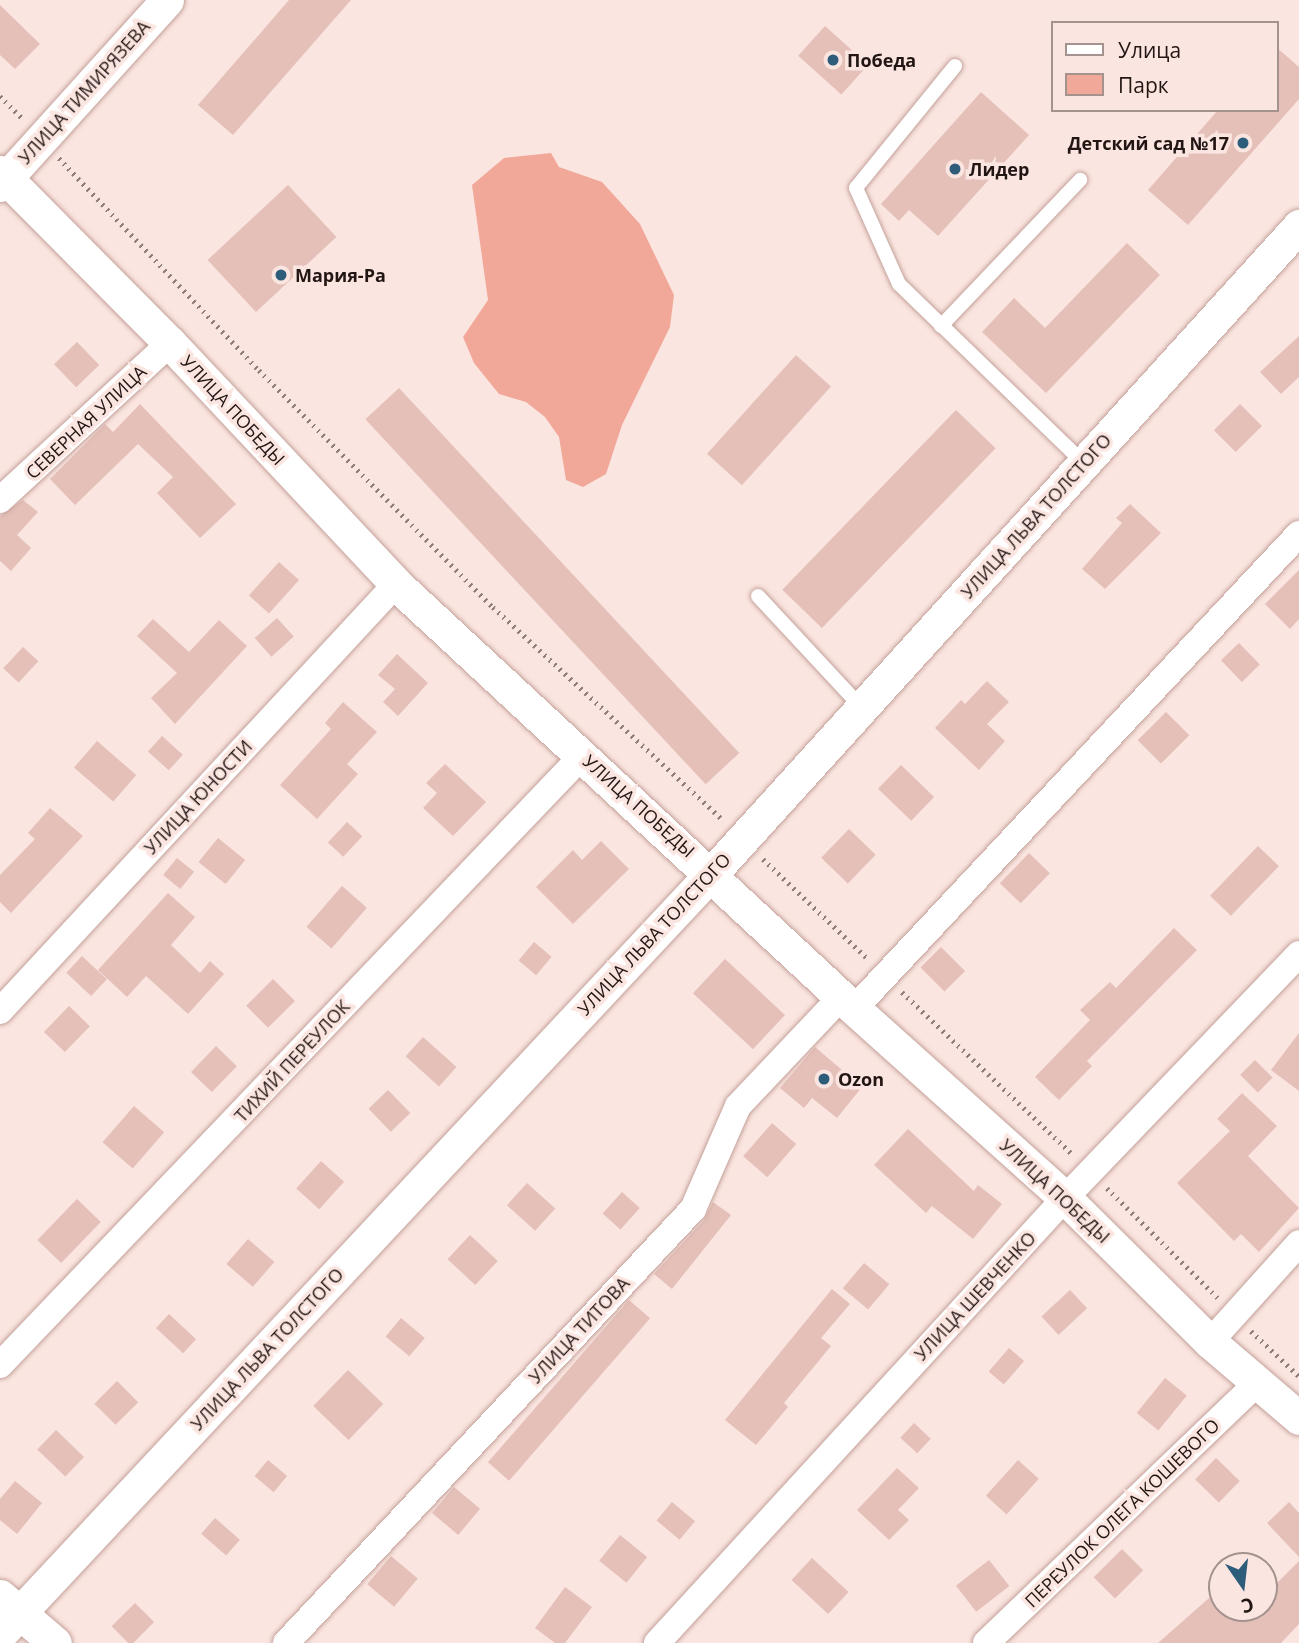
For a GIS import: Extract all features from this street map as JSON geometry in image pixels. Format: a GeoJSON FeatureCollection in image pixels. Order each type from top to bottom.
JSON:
{"type":"FeatureCollection","features":[{"type":"Feature","properties":{"kind":"street","name":"УЛИЦА ТИМИРЯЗЕВА"},"geometry":{"type":"LineString","coordinates":[[2,178],[42,139],[167,0]]}},
{"type":"Feature","properties":{"kind":"street","name":"УЛИЦА ПОБЕДЫ"},"geometry":{"type":"LineString","coordinates":[[2,178],[170,343],[396,584],[712,873],[848,1003],[1065,1198],[1210,1342],[1299,1418]]}},
{"type":"Feature","properties":{"kind":"street","name":"УЛИЦА ЛЬВА ТОЛСТОГО"},"geometry":{"type":"LineString","coordinates":[[7,1614],[712,873],[1299,226]]}},
{"type":"Feature","properties":{"kind":"street","name":"СЕВЕРНАЯ УЛИЦА"},"geometry":{"type":"LineString","coordinates":[[0,500],[170,343]]}},
{"type":"Feature","properties":{"kind":"street","name":"УЛИЦА ТИТОВА"},"geometry":{"type":"LineString","coordinates":[[286,1643],[693,1209],[738,1106],[848,1003],[885,976],[1299,534]]}},
{"type":"Feature","properties":{"kind":"street","name":"УЛИЦА ЮНОСТИ"},"geometry":{"type":"LineString","coordinates":[[0,1011],[396,584]]}},
{"type":"Feature","properties":{"kind":"street","name":"ТИХИЙ ПЕРЕУЛОК"},"geometry":{"type":"LineString","coordinates":[[0,1365],[583,755]]}},
{"type":"Feature","properties":{"kind":"street","name":"УЛИЦА ШЕВЧЕНКО"},"geometry":{"type":"LineString","coordinates":[[657,1643],[1065,1198],[1299,954]]}},
{"type":"Feature","properties":{"kind":"street"},"geometry":{"type":"LineString","coordinates":[[1210,1342],[1299,1243]]}},
{"type":"Feature","properties":{"kind":"street","name":"ПЕРЕУЛОК ОЛЕГА КОШЕВОГО"},"geometry":{"type":"LineString","coordinates":[[986,1643],[1258,1382]]}},
{"type":"Feature","properties":{"kind":"street"},"geometry":{"type":"LineString","coordinates":[[7,1614],[55,1643]]}},
{"type":"Feature","properties":{"kind":"lane"},"geometry":{"type":"LineString","coordinates":[[955,66],[856,188],[899,284],[1084,463]]}},
{"type":"Feature","properties":{"kind":"lane"},"geometry":{"type":"LineString","coordinates":[[942,326],[1080,180]]}},
{"type":"Feature","properties":{"kind":"lane"},"geometry":{"type":"LineString","coordinates":[[758,596],[862,708]]}},
{"type":"Feature","properties":{"kind":"path"},"geometry":{"type":"LineString","coordinates":[[0,96],[259,370],[493,607],[743,839],[1091,1171],[1234,1315],[1299,1376]]}},
{"type":"Feature","properties":{"kind":"green space"},"geometry":{"type":"Polygon","coordinates":[[[551,153],[559,167],[602,182],[640,224],[674,295],[670,327],[622,425],[606,474],[583,487],[566,480],[559,437],[545,417],[526,402],[499,394],[474,363],[463,337],[488,300],[472,185],[504,158],[551,153]]]}},
{"type":"Feature","properties":{"kind":"building"},"geometry":{"type":"Polygon","coordinates":[[[289,0],[351,0],[233,135],[198,105],[289,0]]]}},
{"type":"Feature","properties":{"kind":"building"},"geometry":{"type":"Polygon","coordinates":[[[0,5],[40,44],[15,69],[0,55],[0,5]]]}},
{"type":"Feature","properties":{"kind":"building","name":"Победа"},"geometry":{"type":"Polygon","coordinates":[[[825,26],[868,65],[841,95],[798,56],[825,26]]]}},
{"type":"Feature","properties":{"kind":"building"},"geometry":{"type":"Polygon","coordinates":[[[1278,49],[1299,67],[1299,99],[1188,225],[1148,190],[1216,112],[1278,112],[1278,49]]]}},
{"type":"Feature","properties":{"kind":"building","name":"Лидер"},"geometry":{"type":"Polygon","coordinates":[[[981,92],[1029,135],[938,236],[909,210],[899,221],[881,204],[981,92]]]}},
{"type":"Feature","properties":{"kind":"building"},"geometry":{"type":"Polygon","coordinates":[[[288,185],[336,237],[256,312],[208,260],[288,185]]]}},
{"type":"Feature","properties":{"kind":"building"},"geometry":{"type":"Polygon","coordinates":[[[1127,243],[1160,275],[1046,393],[982,332],[1014,298],[1045,328],[1127,243]]]}},
{"type":"Feature","properties":{"kind":"building"},"geometry":{"type":"Polygon","coordinates":[[[1299,336],[1299,377],[1281,394],[1260,372],[1299,336]]]}},
{"type":"Feature","properties":{"kind":"building"},"geometry":{"type":"Polygon","coordinates":[[[77,342],[99,365],[76,387],[54,364],[77,342]]]}},
{"type":"Feature","properties":{"kind":"building"},"geometry":{"type":"Polygon","coordinates":[[[796,355],[831,386],[742,485],[707,454],[796,355]]]}},
{"type":"Feature","properties":{"kind":"building"},"geometry":{"type":"Polygon","coordinates":[[[399,388],[739,753],[706,784],[365,419],[399,388]]]}},
{"type":"Feature","properties":{"kind":"building"},"geometry":{"type":"Polygon","coordinates":[[[140,404],[236,504],[200,538],[157,493],[173,477],[138,444],[75,505],[50,479],[105,424],[113,432],[140,404]]]}},
{"type":"Feature","properties":{"kind":"building"},"geometry":{"type":"Polygon","coordinates":[[[1240,404],[1262,426],[1236,452],[1214,430],[1240,404]]]}},
{"type":"Feature","properties":{"kind":"building"},"geometry":{"type":"Polygon","coordinates":[[[956,410],[996,448],[822,628],[782,590],[956,410]]]}},
{"type":"Feature","properties":{"kind":"building"},"geometry":{"type":"Polygon","coordinates":[[[23,500],[38,512],[17,535],[31,548],[11,571],[0,561],[0,516],[23,500]]]}},
{"type":"Feature","properties":{"kind":"building"},"geometry":{"type":"Polygon","coordinates":[[[1130,504],[1161,533],[1105,589],[1082,569],[1122,523],[1116,518],[1130,504]]]}},
{"type":"Feature","properties":{"kind":"building"},"geometry":{"type":"Polygon","coordinates":[[[279,562],[299,580],[269,614],[249,595],[279,562]]]}},
{"type":"Feature","properties":{"kind":"building"},"geometry":{"type":"Polygon","coordinates":[[[1299,570],[1299,619],[1290,629],[1265,604],[1299,570]]]}},
{"type":"Feature","properties":{"kind":"building"},"geometry":{"type":"Polygon","coordinates":[[[277,618],[294,637],[271,657],[255,638],[277,618]]]}},
{"type":"Feature","properties":{"kind":"building"},"geometry":{"type":"Polygon","coordinates":[[[153,619],[189,652],[219,620],[247,646],[175,724],[151,698],[177,673],[137,636],[153,619]]]}},
{"type":"Feature","properties":{"kind":"building"},"geometry":{"type":"Polygon","coordinates":[[[1239,643],[1260,665],[1242,682],[1221,660],[1239,643]]]}},
{"type":"Feature","properties":{"kind":"building"},"geometry":{"type":"Polygon","coordinates":[[[23,647],[38,661],[19,683],[3,668],[23,647]]]}},
{"type":"Feature","properties":{"kind":"building"},"geometry":{"type":"Polygon","coordinates":[[[397,654],[428,683],[398,716],[383,702],[395,689],[378,675],[397,654]]]}},
{"type":"Feature","properties":{"kind":"building"},"geometry":{"type":"Polygon","coordinates":[[[987,681],[1009,702],[987,724],[1005,741],[979,770],[935,728],[961,700],[965,704],[987,681]]]}},
{"type":"Feature","properties":{"kind":"building"},"geometry":{"type":"Polygon","coordinates":[[[343,702],[377,732],[347,764],[358,774],[317,819],[280,785],[331,729],[325,723],[343,702]]]}},
{"type":"Feature","properties":{"kind":"building"},"geometry":{"type":"Polygon","coordinates":[[[1166,712],[1189,735],[1161,764],[1138,740],[1166,712]]]}},
{"type":"Feature","properties":{"kind":"building"},"geometry":{"type":"Polygon","coordinates":[[[162,736],[183,755],[169,770],[148,752],[162,736]]]}},
{"type":"Feature","properties":{"kind":"building"},"geometry":{"type":"Polygon","coordinates":[[[97,741],[136,775],[113,802],[74,767],[97,741]]]}},
{"type":"Feature","properties":{"kind":"building"},"geometry":{"type":"Polygon","coordinates":[[[445,764],[486,802],[453,836],[423,808],[437,793],[426,783],[445,764]]]}},
{"type":"Feature","properties":{"kind":"building"},"geometry":{"type":"Polygon","coordinates":[[[901,765],[934,797],[911,821],[878,789],[901,765]]]}},
{"type":"Feature","properties":{"kind":"building"},"geometry":{"type":"Polygon","coordinates":[[[50,808],[83,836],[11,913],[0,902],[0,875],[35,839],[28,833],[50,808]]]}},
{"type":"Feature","properties":{"kind":"building"},"geometry":{"type":"Polygon","coordinates":[[[347,822],[362,836],[343,857],[328,842],[347,822]]]}},
{"type":"Feature","properties":{"kind":"building"},"geometry":{"type":"Polygon","coordinates":[[[849,829],[876,855],[848,883],[821,858],[849,829]]]}},
{"type":"Feature","properties":{"kind":"building"},"geometry":{"type":"Polygon","coordinates":[[[218,838],[245,860],[226,884],[198,862],[218,838]]]}},
{"type":"Feature","properties":{"kind":"building"},"geometry":{"type":"Polygon","coordinates":[[[601,841],[629,869],[573,924],[536,887],[573,850],[582,860],[601,841]]]}},
{"type":"Feature","properties":{"kind":"building"},"geometry":{"type":"Polygon","coordinates":[[[1258,846],[1279,866],[1231,916],[1210,896],[1258,846]]]}},
{"type":"Feature","properties":{"kind":"building"},"geometry":{"type":"Polygon","coordinates":[[[1029,853],[1050,873],[1021,903],[1000,883],[1029,853]]]}},
{"type":"Feature","properties":{"kind":"building"},"geometry":{"type":"Polygon","coordinates":[[[177,858],[194,872],[180,889],[163,875],[177,858]]]}},
{"type":"Feature","properties":{"kind":"building"},"geometry":{"type":"Polygon","coordinates":[[[342,886],[367,908],[331,948],[307,927],[342,886]]]}},
{"type":"Feature","properties":{"kind":"building"},"geometry":{"type":"Polygon","coordinates":[[[168,893],[195,917],[171,945],[200,973],[210,961],[224,974],[188,1014],[146,976],[127,997],[98,970],[168,893]]]}},
{"type":"Feature","properties":{"kind":"building"},"geometry":{"type":"Polygon","coordinates":[[[1174,928],[1197,950],[1087,1061],[1092,1066],[1059,1100],[1035,1077],[1090,1020],[1080,1010],[1110,982],[1116,988],[1174,928]]]}},
{"type":"Feature","properties":{"kind":"building"},"geometry":{"type":"Polygon","coordinates":[[[534,942],[552,957],[536,975],[519,960],[534,942]]]}},
{"type":"Feature","properties":{"kind":"building"},"geometry":{"type":"Polygon","coordinates":[[[941,947],[965,971],[945,992],[920,968],[941,947]]]}},
{"type":"Feature","properties":{"kind":"building"},"geometry":{"type":"Polygon","coordinates":[[[82,956],[107,979],[91,996],[66,973],[82,956]]]}},
{"type":"Feature","properties":{"kind":"building"},"geometry":{"type":"Polygon","coordinates":[[[725,959],[785,1015],[753,1049],[693,993],[725,959]]]}},
{"type":"Feature","properties":{"kind":"building"},"geometry":{"type":"Polygon","coordinates":[[[273,979],[295,1001],[268,1028],[246,1006],[273,979]]]}},
{"type":"Feature","properties":{"kind":"building"},"geometry":{"type":"Polygon","coordinates":[[[69,1006],[90,1026],[65,1052],[44,1032],[69,1006]]]}},
{"type":"Feature","properties":{"kind":"building"},"geometry":{"type":"Polygon","coordinates":[[[1299,1033],[1299,1091],[1271,1070],[1299,1033]]]}},
{"type":"Feature","properties":{"kind":"building"},"geometry":{"type":"Polygon","coordinates":[[[423,1037],[456,1067],[439,1086],[406,1056],[423,1037]]]}},
{"type":"Feature","properties":{"kind":"building"},"geometry":{"type":"Polygon","coordinates":[[[216,1046],[237,1066],[212,1092],[191,1072],[216,1046]]]}},
{"type":"Feature","properties":{"kind":"building"},"geometry":{"type":"Polygon","coordinates":[[[815,1047],[862,1087],[837,1118],[812,1098],[804,1108],[780,1088],[815,1047]]]}},
{"type":"Feature","properties":{"kind":"building"},"geometry":{"type":"Polygon","coordinates":[[[1255,1060],[1273,1078],[1258,1093],[1240,1075],[1255,1060]]]}},
{"type":"Feature","properties":{"kind":"building"},"geometry":{"type":"Polygon","coordinates":[[[388,1090],[410,1113],[391,1132],[369,1109],[388,1090]]]}},
{"type":"Feature","properties":{"kind":"building"},"geometry":{"type":"Polygon","coordinates":[[[1242,1093],[1277,1126],[1248,1156],[1299,1208],[1259,1252],[1241,1234],[1234,1241],[1177,1183],[1230,1131],[1217,1119],[1242,1093]]]}},
{"type":"Feature","properties":{"kind":"building"},"geometry":{"type":"Polygon","coordinates":[[[134,1106],[164,1132],[133,1168],[103,1142],[134,1106]]]}},
{"type":"Feature","properties":{"kind":"building"},"geometry":{"type":"Polygon","coordinates":[[[772,1123],[796,1144],[767,1177],[743,1156],[772,1123]]]}},
{"type":"Feature","properties":{"kind":"building"},"geometry":{"type":"Polygon","coordinates":[[[908,1129],[974,1191],[978,1185],[1002,1204],[973,1239],[932,1206],[926,1213],[874,1165],[908,1129]]]}},
{"type":"Feature","properties":{"kind":"building"},"geometry":{"type":"Polygon","coordinates":[[[321,1161],[344,1182],[319,1209],[296,1188],[321,1161]]]}},
{"type":"Feature","properties":{"kind":"building"},"geometry":{"type":"Polygon","coordinates":[[[527,1183],[555,1208],[535,1231],[507,1205],[527,1183]]]}},
{"type":"Feature","properties":{"kind":"building"},"geometry":{"type":"Polygon","coordinates":[[[622,1192],[640,1208],[620,1230],[603,1214],[622,1192]]]}},
{"type":"Feature","properties":{"kind":"building"},"geometry":{"type":"Polygon","coordinates":[[[77,1199],[101,1222],[61,1263],[37,1240],[77,1199]]]}},
{"type":"Feature","properties":{"kind":"building"},"geometry":{"type":"Polygon","coordinates":[[[713,1202],[731,1215],[672,1289],[654,1274],[704,1220],[713,1202]]]}},
{"type":"Feature","properties":{"kind":"building"},"geometry":{"type":"Polygon","coordinates":[[[470,1235],[498,1261],[475,1285],[447,1259],[470,1235]]]}},
{"type":"Feature","properties":{"kind":"building"},"geometry":{"type":"Polygon","coordinates":[[[248,1239],[274,1262],[253,1287],[226,1264],[248,1239]]]}},
{"type":"Feature","properties":{"kind":"building"},"geometry":{"type":"Polygon","coordinates":[[[864,1263],[889,1284],[868,1309],[843,1288],[864,1263]]]}},
{"type":"Feature","properties":{"kind":"building"},"geometry":{"type":"Polygon","coordinates":[[[832,1289],[850,1304],[821,1338],[831,1346],[784,1403],[788,1407],[756,1445],[725,1420],[832,1289]]]}},
{"type":"Feature","properties":{"kind":"building"},"geometry":{"type":"Polygon","coordinates":[[[1070,1290],[1087,1308],[1059,1335],[1041,1317],[1070,1290]]]}},
{"type":"Feature","properties":{"kind":"building"},"geometry":{"type":"Polygon","coordinates":[[[629,1300],[650,1318],[509,1481],[488,1462],[629,1300]]]}},
{"type":"Feature","properties":{"kind":"building"},"geometry":{"type":"Polygon","coordinates":[[[169,1314],[196,1339],[183,1353],[156,1328],[169,1314]]]}},
{"type":"Feature","properties":{"kind":"building"},"geometry":{"type":"Polygon","coordinates":[[[401,1318],[425,1338],[409,1356],[386,1336],[401,1318]]]}},
{"type":"Feature","properties":{"kind":"building"},"geometry":{"type":"Polygon","coordinates":[[[1009,1348],[1024,1361],[1004,1385],[989,1371],[1009,1348]]]}},
{"type":"Feature","properties":{"kind":"building"},"geometry":{"type":"Polygon","coordinates":[[[348,1370],[383,1404],[349,1440],[313,1406],[348,1370]]]}},
{"type":"Feature","properties":{"kind":"building"},"geometry":{"type":"Polygon","coordinates":[[[1165,1378],[1187,1396],[1158,1431],[1137,1413],[1165,1378]]]}},
{"type":"Feature","properties":{"kind":"building"},"geometry":{"type":"Polygon","coordinates":[[[117,1381],[138,1402],[116,1425],[94,1404],[117,1381]]]}},
{"type":"Feature","properties":{"kind":"building"},"geometry":{"type":"Polygon","coordinates":[[[914,1423],[931,1439],[917,1453],[900,1438],[914,1423]]]}},
{"type":"Feature","properties":{"kind":"building"},"geometry":{"type":"Polygon","coordinates":[[[56,1430],[84,1457],[65,1477],[37,1449],[56,1430]]]}},
{"type":"Feature","properties":{"kind":"building"},"geometry":{"type":"Polygon","coordinates":[[[1216,1458],[1240,1481],[1219,1503],[1195,1480],[1216,1458]]]}},
{"type":"Feature","properties":{"kind":"building"},"geometry":{"type":"Polygon","coordinates":[[[268,1460],[287,1476],[274,1492],[255,1476],[268,1460]]]}},
{"type":"Feature","properties":{"kind":"building"},"geometry":{"type":"Polygon","coordinates":[[[1018,1460],[1039,1479],[1007,1514],[986,1496],[1018,1460]]]}},
{"type":"Feature","properties":{"kind":"building"},"geometry":{"type":"Polygon","coordinates":[[[897,1468],[919,1488],[898,1510],[909,1520],[889,1540],[857,1510],[897,1468]]]}},
{"type":"Feature","properties":{"kind":"building"},"geometry":{"type":"Polygon","coordinates":[[[15,1481],[42,1503],[17,1534],[0,1520],[0,1499],[15,1481]]]}},
{"type":"Feature","properties":{"kind":"building"},"geometry":{"type":"Polygon","coordinates":[[[454,1487],[480,1509],[458,1535],[432,1513],[454,1487]]]}},
{"type":"Feature","properties":{"kind":"building"},"geometry":{"type":"Polygon","coordinates":[[[672,1502],[695,1521],[680,1540],[657,1520],[672,1502]]]}},
{"type":"Feature","properties":{"kind":"building"},"geometry":{"type":"Polygon","coordinates":[[[1289,1502],[1299,1513],[1299,1557],[1267,1523],[1289,1502]]]}},
{"type":"Feature","properties":{"kind":"building"},"geometry":{"type":"Polygon","coordinates":[[[215,1518],[240,1540],[226,1555],[201,1534],[215,1518]]]}},
{"type":"Feature","properties":{"kind":"building"},"geometry":{"type":"Polygon","coordinates":[[[620,1535],[647,1557],[626,1583],[599,1561],[620,1535]]]}},
{"type":"Feature","properties":{"kind":"building"},"geometry":{"type":"Polygon","coordinates":[[[1122,1549],[1143,1570],[1115,1598],[1094,1577],[1122,1549]]]}},
{"type":"Feature","properties":{"kind":"building"},"geometry":{"type":"Polygon","coordinates":[[[391,1556],[418,1578],[394,1607],[367,1584],[391,1556]]]}},
{"type":"Feature","properties":{"kind":"building"},"geometry":{"type":"Polygon","coordinates":[[[812,1558],[849,1592],[828,1614],[792,1580],[812,1558]]]}},
{"type":"Feature","properties":{"kind":"building"},"geometry":{"type":"Polygon","coordinates":[[[989,1560],[1009,1586],[976,1612],[956,1586],[989,1560]]]}},
{"type":"Feature","properties":{"kind":"building"},"geometry":{"type":"Polygon","coordinates":[[[1299,1561],[1299,1624],[1281,1643],[1158,1643],[1208,1599],[1208,1622],[1278,1622],[1278,1582],[1299,1561]]]}},
{"type":"Feature","properties":{"kind":"building"},"geometry":{"type":"Polygon","coordinates":[[[565,1587],[592,1607],[565,1643],[555,1643],[535,1628],[565,1587]]]}},
{"type":"Feature","properties":{"kind":"building"},"geometry":{"type":"Polygon","coordinates":[[[135,1603],[154,1622],[133,1643],[128,1643],[112,1626],[135,1603]]]}},
{"type":"Feature","properties":{"kind":"place","name":"Победа"},"geometry":{"type":"Point","coordinates":[833,60]}},
{"type":"Feature","properties":{"kind":"place","name":"Детский сад №17"},"geometry":{"type":"Point","coordinates":[1243,143]}},
{"type":"Feature","properties":{"kind":"place","name":"Лидер"},"geometry":{"type":"Point","coordinates":[955,169]}},
{"type":"Feature","properties":{"kind":"place","name":"Мария-Ра"},"geometry":{"type":"Point","coordinates":[281,275]}},
{"type":"Feature","properties":{"kind":"place","name":"Ozon"},"geometry":{"type":"Point","coordinates":[824,1079]}}]}
